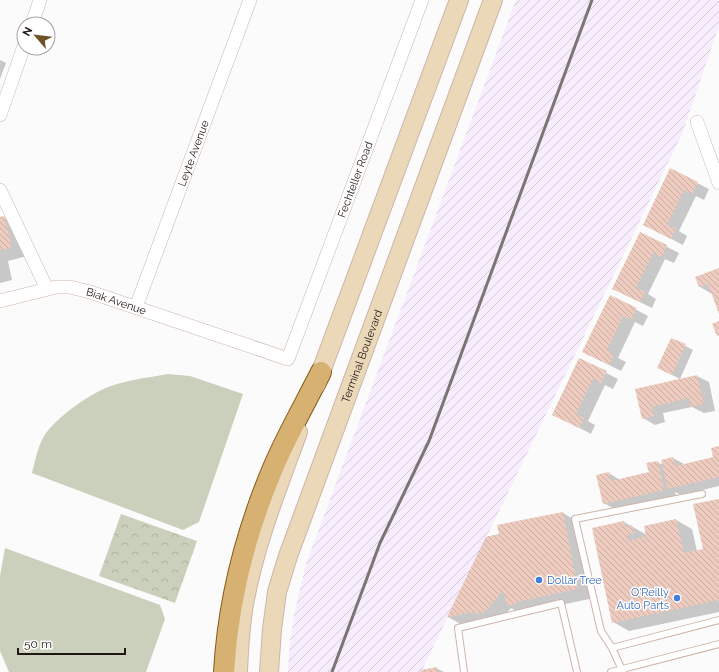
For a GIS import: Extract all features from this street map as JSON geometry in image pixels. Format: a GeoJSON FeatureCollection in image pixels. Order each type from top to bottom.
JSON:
{"type":"FeatureCollection","features":[{"type":"Feature","properties":{"kind":"main road"},"geometry":{"type":"LineString","coordinates":[[238,672],[244,601],[257,547],[459,0]]}},
{"type":"Feature","properties":{"kind":"main road","name":"Terminal Boulevard"},"geometry":{"type":"LineString","coordinates":[[269,672],[276,599],[288,556],[493,0]]}},
{"type":"Feature","properties":{"kind":"main road"},"geometry":{"type":"LineString","coordinates":[[224,672],[232,609],[239,572],[249,535],[273,468],[321,372]]}},
{"type":"Feature","properties":{"kind":"street"},"geometry":{"type":"LineString","coordinates":[[35,16],[40,0]]}},
{"type":"Feature","properties":{"kind":"street","name":"Leyte Avenue"},"geometry":{"type":"LineString","coordinates":[[136,307],[250,0]]}},
{"type":"Feature","properties":{"kind":"street","name":"Fechteller Road"},"geometry":{"type":"LineString","coordinates":[[288,359],[422,0]]}},
{"type":"Feature","properties":{"kind":"street"},"geometry":{"type":"LineString","coordinates":[[0,114],[20,56]]}},
{"type":"Feature","properties":{"kind":"street"},"geometry":{"type":"LineString","coordinates":[[698,122],[719,183]]}},
{"type":"Feature","properties":{"kind":"street"},"geometry":{"type":"LineString","coordinates":[[0,190],[47,289]]}},
{"type":"Feature","properties":{"kind":"street","name":"Biak Avenue"},"geometry":{"type":"LineString","coordinates":[[0,301],[47,289],[70,287],[136,307],[288,359]]}},
{"type":"Feature","properties":{"kind":"lane"},"geometry":{"type":"LineString","coordinates":[[623,670],[601,630],[575,519],[702,494]]}},
{"type":"Feature","properties":{"kind":"lane"},"geometry":{"type":"LineString","coordinates":[[464,672],[458,628],[561,604],[577,672]]}},
{"type":"Feature","properties":{"kind":"lane"},"geometry":{"type":"LineString","coordinates":[[612,648],[719,620]]}},
{"type":"Feature","properties":{"kind":"lane"},"geometry":{"type":"LineString","coordinates":[[611,672],[719,644]]}},
{"type":"Feature","properties":{"kind":"shaded area"},"geometry":{"type":"Polygon","coordinates":[[[516,0],[719,0],[719,26],[682,134],[421,672],[288,672],[290,640],[306,564],[516,0]]]}},
{"type":"Feature","properties":{"kind":"green space"},"geometry":{"type":"Polygon","coordinates":[[[168,374],[190,376],[243,394],[199,522],[183,530],[32,473],[39,448],[47,432],[75,406],[108,387],[136,379],[168,374]]]}},
{"type":"Feature","properties":{"kind":"green space"},"geometry":{"type":"Polygon","coordinates":[[[121,514],[197,541],[175,603],[99,576],[121,514]]]}},
{"type":"Feature","properties":{"kind":"green space"},"geometry":{"type":"Polygon","coordinates":[[[5,548],[160,605],[165,619],[146,672],[9,672],[0,651],[0,576],[5,548]]]}},
{"type":"Feature","properties":{"kind":"building"},"geometry":{"type":"Polygon","coordinates":[[[670,168],[698,182],[692,194],[684,190],[667,225],[676,228],[671,239],[643,225],[670,168]]]}},
{"type":"Feature","properties":{"kind":"building"},"geometry":{"type":"Polygon","coordinates":[[[4,216],[12,247],[0,250],[0,217],[4,216]]]}},
{"type":"Feature","properties":{"kind":"building"},"geometry":{"type":"Polygon","coordinates":[[[640,232],[667,245],[662,257],[653,253],[636,288],[645,292],[640,302],[612,289],[640,232]]]}},
{"type":"Feature","properties":{"kind":"building"},"geometry":{"type":"Polygon","coordinates":[[[719,268],[719,314],[708,284],[699,287],[695,277],[719,268]]]}},
{"type":"Feature","properties":{"kind":"building"},"geometry":{"type":"Polygon","coordinates":[[[610,295],[637,308],[631,320],[623,316],[607,351],[614,355],[609,365],[582,352],[610,295]]]}},
{"type":"Feature","properties":{"kind":"building"},"geometry":{"type":"Polygon","coordinates":[[[719,321],[719,335],[717,336],[712,324],[719,321]]]}},
{"type":"Feature","properties":{"kind":"building"},"geometry":{"type":"Polygon","coordinates":[[[671,338],[686,344],[672,375],[657,368],[671,338]]]}},
{"type":"Feature","properties":{"kind":"building"},"geometry":{"type":"Polygon","coordinates":[[[579,358],[607,371],[601,383],[593,379],[576,414],[584,418],[579,428],[552,415],[579,358]]]}},
{"type":"Feature","properties":{"kind":"building"},"geometry":{"type":"Polygon","coordinates":[[[697,375],[704,404],[691,407],[689,398],[652,407],[654,416],[642,419],[635,389],[697,375]]]}},
{"type":"Feature","properties":{"kind":"building"},"geometry":{"type":"Polygon","coordinates":[[[719,446],[719,477],[668,489],[661,460],[673,457],[676,466],[713,457],[711,448],[719,446]]]}},
{"type":"Feature","properties":{"kind":"building"},"geometry":{"type":"Polygon","coordinates":[[[658,461],[664,490],[603,504],[596,475],[609,472],[611,481],[649,472],[646,463],[658,461]]]}},
{"type":"Feature","properties":{"kind":"building"},"geometry":{"type":"Polygon","coordinates":[[[719,499],[719,600],[612,623],[592,528],[624,521],[625,527],[632,525],[634,533],[627,535],[628,541],[646,536],[644,526],[676,519],[684,553],[703,549],[693,504],[719,499]]]}},
{"type":"Feature","properties":{"kind":"building"},"geometry":{"type":"Polygon","coordinates":[[[563,512],[578,589],[516,602],[517,604],[507,606],[504,592],[501,593],[485,612],[447,617],[486,537],[499,534],[497,525],[563,512]]]}},
{"type":"Feature","properties":{"kind":"building"},"geometry":{"type":"Polygon","coordinates":[[[437,667],[438,672],[420,672],[421,670],[437,667]]]}},
{"type":"Feature","properties":{"kind":"railway"},"geometry":{"type":"LineString","coordinates":[[332,672],[380,543],[429,441],[592,0]]}},
{"type":"Feature","properties":{"kind":"place","name":"Dollar Tree"},"geometry":{"type":"Point","coordinates":[539,580]}},
{"type":"Feature","properties":{"kind":"place","name":"O'Reilly Auto Parts"},"geometry":{"type":"Point","coordinates":[677,598]}}]}
